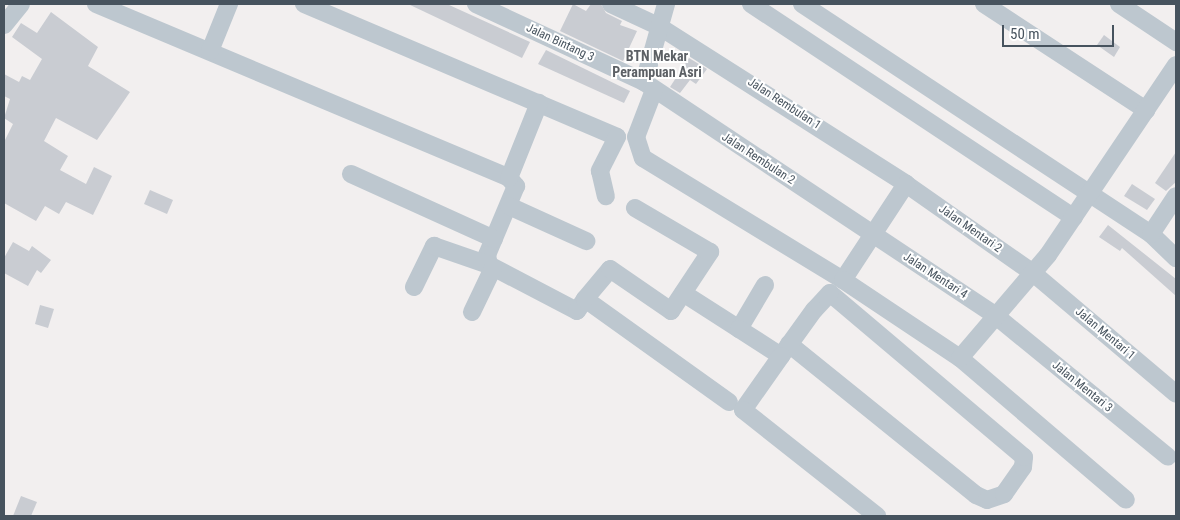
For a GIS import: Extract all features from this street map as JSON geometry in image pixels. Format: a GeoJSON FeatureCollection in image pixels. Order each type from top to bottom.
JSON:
{"type":"FeatureCollection","features":[{"type":"Feature","properties":{"kind":"street"},"geometry":{"type":"LineString","coordinates":[[4,25],[21,4]]}},
{"type":"Feature","properties":{"kind":"street"},"geometry":{"type":"LineString","coordinates":[[96,4],[509,178],[516,186],[486,260],[491,267]]}},
{"type":"Feature","properties":{"kind":"street"},"geometry":{"type":"LineString","coordinates":[[210,51],[229,4]]}},
{"type":"Feature","properties":{"kind":"street"},"geometry":{"type":"LineString","coordinates":[[304,4],[617,137],[600,171],[606,196]]}},
{"type":"Feature","properties":{"kind":"street","name":"Jalan Bintang 3"},"geometry":{"type":"LineString","coordinates":[[476,4],[649,86]]}},
{"type":"Feature","properties":{"kind":"street","name":"Jalan Rembulan 1"},"geometry":{"type":"LineString","coordinates":[[611,4],[660,27],[906,184]]}},
{"type":"Feature","properties":{"kind":"street"},"geometry":{"type":"LineString","coordinates":[[666,4],[636,137],[643,158],[843,280],[960,358],[1126,500]]}},
{"type":"Feature","properties":{"kind":"street"},"geometry":{"type":"LineString","coordinates":[[751,4],[1074,218]]}},
{"type":"Feature","properties":{"kind":"street"},"geometry":{"type":"LineString","coordinates":[[802,4],[1151,234],[1176,258]]}},
{"type":"Feature","properties":{"kind":"street"},"geometry":{"type":"LineString","coordinates":[[1120,4],[1176,42]]}},
{"type":"Feature","properties":{"kind":"street"},"geometry":{"type":"LineString","coordinates":[[990,5],[1146,110]]}},
{"type":"Feature","properties":{"kind":"street"},"geometry":{"type":"LineString","coordinates":[[960,358],[1033,273],[1074,218],[1176,65]]}},
{"type":"Feature","properties":{"kind":"street","name":"Jalan Rembulan 2"},"geometry":{"type":"LineString","coordinates":[[649,86],[873,235]]}},
{"type":"Feature","properties":{"kind":"street"},"geometry":{"type":"LineString","coordinates":[[509,178],[539,103]]}},
{"type":"Feature","properties":{"kind":"street"},"geometry":{"type":"LineString","coordinates":[[351,174],[494,239]]}},
{"type":"Feature","properties":{"kind":"street"},"geometry":{"type":"LineString","coordinates":[[843,280],[906,184]]}},
{"type":"Feature","properties":{"kind":"street","name":"Jalan Mentari 2"},"geometry":{"type":"LineString","coordinates":[[906,184],[1033,273]]}},
{"type":"Feature","properties":{"kind":"street"},"geometry":{"type":"LineString","coordinates":[[1151,234],[1176,196]]}},
{"type":"Feature","properties":{"kind":"street"},"geometry":{"type":"LineString","coordinates":[[509,206],[586,241]]}},
{"type":"Feature","properties":{"kind":"street"},"geometry":{"type":"LineString","coordinates":[[414,287],[434,246],[491,267],[576,311],[610,269],[671,311],[710,252],[635,208]]}},
{"type":"Feature","properties":{"kind":"street","name":"Jalan Mentari 4"},"geometry":{"type":"LineString","coordinates":[[873,235],[996,316]]}},
{"type":"Feature","properties":{"kind":"street"},"geometry":{"type":"LineString","coordinates":[[472,312],[491,267]]}},
{"type":"Feature","properties":{"kind":"street","name":"Jalan Mentari 1"},"geometry":{"type":"LineString","coordinates":[[1033,273],[1176,394]]}},
{"type":"Feature","properties":{"kind":"street"},"geometry":{"type":"LineString","coordinates":[[739,328],[765,286]]}},
{"type":"Feature","properties":{"kind":"street"},"geometry":{"type":"LineString","coordinates":[[683,293],[739,328],[785,350],[976,495],[987,500],[1004,494],[1023,467],[1022,454],[837,296],[824,297],[785,350],[742,410],[744,416],[877,516]]}},
{"type":"Feature","properties":{"kind":"street"},"geometry":{"type":"LineString","coordinates":[[585,299],[729,402]]}},
{"type":"Feature","properties":{"kind":"street","name":"Jalan Mentari 3"},"geometry":{"type":"LineString","coordinates":[[996,316],[1168,457]]}},
{"type":"Feature","properties":{"kind":"building"},"geometry":{"type":"Polygon","coordinates":[[[408,4],[447,4],[530,42],[522,58],[408,4]]]}},
{"type":"Feature","properties":{"kind":"building"},"geometry":{"type":"Polygon","coordinates":[[[573,4],[586,11],[591,4],[601,4],[606,13],[622,21],[620,25],[637,31],[623,61],[560,31],[573,4]]]}},
{"type":"Feature","properties":{"kind":"building"},"geometry":{"type":"Polygon","coordinates":[[[51,12],[98,47],[88,66],[130,92],[97,140],[56,118],[44,141],[68,156],[60,170],[86,184],[94,167],[112,176],[93,215],[66,202],[59,214],[45,206],[36,221],[4,203],[4,142],[13,124],[4,118],[10,99],[4,96],[4,74],[19,82],[22,76],[30,80],[42,59],[12,37],[21,23],[37,33],[51,12]]]}},
{"type":"Feature","properties":{"kind":"building"},"geometry":{"type":"Polygon","coordinates":[[[1104,35],[1120,47],[1114,57],[1097,45],[1104,35]]]}},
{"type":"Feature","properties":{"kind":"building"},"geometry":{"type":"Polygon","coordinates":[[[546,50],[630,91],[624,103],[538,64],[546,50]]]}},
{"type":"Feature","properties":{"kind":"building"},"geometry":{"type":"Polygon","coordinates":[[[689,58],[707,69],[696,84],[690,80],[680,93],[670,87],[689,58]]]}},
{"type":"Feature","properties":{"kind":"building"},"geometry":{"type":"Polygon","coordinates":[[[1176,152],[1176,182],[1166,191],[1155,183],[1176,152]]]}},
{"type":"Feature","properties":{"kind":"building"},"geometry":{"type":"Polygon","coordinates":[[[1132,184],[1155,199],[1147,210],[1124,196],[1132,184]]]}},
{"type":"Feature","properties":{"kind":"building"},"geometry":{"type":"Polygon","coordinates":[[[150,190],[173,200],[167,214],[144,204],[150,190]]]}},
{"type":"Feature","properties":{"kind":"building"},"geometry":{"type":"Polygon","coordinates":[[[1108,225],[1176,279],[1176,296],[1122,248],[1120,251],[1099,237],[1108,225]]]}},
{"type":"Feature","properties":{"kind":"building"},"geometry":{"type":"Polygon","coordinates":[[[13,242],[29,251],[32,246],[51,260],[41,273],[37,270],[28,286],[4,273],[4,258],[13,242]]]}},
{"type":"Feature","properties":{"kind":"building"},"geometry":{"type":"Polygon","coordinates":[[[40,305],[54,309],[48,328],[35,324],[40,305]]]}},
{"type":"Feature","properties":{"kind":"building"},"geometry":{"type":"Polygon","coordinates":[[[21,496],[37,502],[31,516],[13,516],[21,496]]]}},
{"type":"Feature","properties":{"kind":"district","name":"BTN Mekar Perampuan Asri"},"geometry":{"type":"Point","coordinates":[657,64]}}]}
